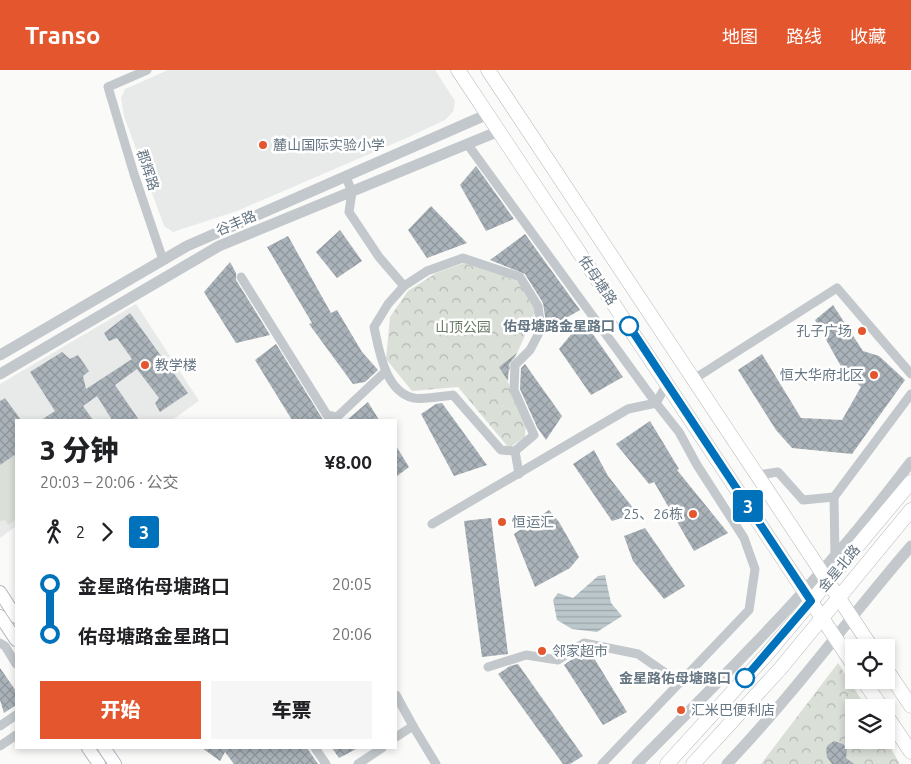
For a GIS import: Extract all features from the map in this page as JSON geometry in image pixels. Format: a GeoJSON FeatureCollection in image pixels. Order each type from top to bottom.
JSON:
{"type":"FeatureCollection","features":[{"type":"Feature","properties":{"kind":"main road","name":"佑母塘路"},"geometry":{"type":"LineString","coordinates":[[458,70],[845,652]]}},
{"type":"Feature","properties":{"kind":"main road","name":"佑母塘路"},"geometry":{"type":"LineString","coordinates":[[488,70],[866,639]]}},
{"type":"Feature","properties":{"kind":"main road","name":"金星北路"},"geometry":{"type":"LineString","coordinates":[[667,764],[768,653],[808,596],[911,482]]}},
{"type":"Feature","properties":{"kind":"main road","name":"金星北路"},"geometry":{"type":"LineString","coordinates":[[693,764],[780,669],[911,510]]}},
{"type":"Feature","properties":{"kind":"main road"},"geometry":{"type":"LineString","coordinates":[[0,592],[15,614]]}},
{"type":"Feature","properties":{"kind":"main road"},"geometry":{"type":"LineString","coordinates":[[0,616],[15,638]]}},
{"type":"Feature","properties":{"kind":"main road"},"geometry":{"type":"LineString","coordinates":[[895,682],[911,706]]}},
{"type":"Feature","properties":{"kind":"main road"},"geometry":{"type":"LineString","coordinates":[[895,728],[911,752]]}},
{"type":"Feature","properties":{"kind":"main road"},"geometry":{"type":"LineString","coordinates":[[89,749],[99,764]]}},
{"type":"Feature","properties":{"kind":"main road"},"geometry":{"type":"LineString","coordinates":[[105,749],[115,764]]}},
{"type":"Feature","properties":{"kind":"street","name":"郡辉路"},"geometry":{"type":"LineString","coordinates":[[147,70],[108,87],[134,174],[163,260]]}},
{"type":"Feature","properties":{"kind":"street","name":"谷丰路"},"geometry":{"type":"LineString","coordinates":[[0,355],[187,246],[488,114]]}},
{"type":"Feature","properties":{"kind":"street","name":"谷丰路"},"geometry":{"type":"LineString","coordinates":[[0,374],[219,246],[499,131]]}},
{"type":"Feature","properties":{"kind":"street"},"geometry":{"type":"LineString","coordinates":[[468,145],[679,432],[697,465],[744,538],[755,569],[749,610],[602,764]]}},
{"type":"Feature","properties":{"kind":"street"},"geometry":{"type":"LineString","coordinates":[[346,177],[352,192],[349,212],[379,258],[404,286]]}},
{"type":"Feature","properties":{"kind":"street"},"geometry":{"type":"LineString","coordinates":[[463,258],[520,277],[538,306],[541,329],[530,350],[515,365],[514,390],[534,435],[515,451],[501,450],[453,395],[414,398],[398,390],[386,371],[383,367],[374,327],[388,304],[404,286],[427,271],[463,258]]}},
{"type":"Feature","properties":{"kind":"street"},"geometry":{"type":"LineString","coordinates":[[241,277],[327,415],[337,417],[386,371]]}},
{"type":"Feature","properties":{"kind":"street"},"geometry":{"type":"LineString","coordinates":[[694,379],[837,288],[911,374]]}},
{"type":"Feature","properties":{"kind":"street"},"geometry":{"type":"LineString","coordinates":[[432,524],[628,409],[656,403],[667,384]]}},
{"type":"Feature","properties":{"kind":"street"},"geometry":{"type":"LineString","coordinates":[[835,556],[834,497],[911,394]]}},
{"type":"Feature","properties":{"kind":"street"},"geometry":{"type":"LineString","coordinates":[[515,451],[519,474]]}},
{"type":"Feature","properties":{"kind":"street"},"geometry":{"type":"LineString","coordinates":[[825,576],[835,556],[911,462]]}},
{"type":"Feature","properties":{"kind":"street"},"geometry":{"type":"LineString","coordinates":[[758,475],[778,472],[803,500],[834,497]]}},
{"type":"Feature","properties":{"kind":"street"},"geometry":{"type":"LineString","coordinates":[[727,764],[764,724],[851,616],[911,546]]}},
{"type":"Feature","properties":{"kind":"street"},"geometry":{"type":"LineString","coordinates":[[638,764],[739,661],[808,596]]}},
{"type":"Feature","properties":{"kind":"street"},"geometry":{"type":"LineString","coordinates":[[0,643],[5,646],[15,662]]}},
{"type":"Feature","properties":{"kind":"street"},"geometry":{"type":"LineString","coordinates":[[488,668],[526,655],[558,660],[584,643],[638,654],[680,683]]}},
{"type":"Feature","properties":{"kind":"street"},"geometry":{"type":"LineString","coordinates":[[397,697],[436,764]]}},
{"type":"Feature","properties":{"kind":"street"},"geometry":{"type":"LineString","coordinates":[[0,726],[15,716]]}},
{"type":"Feature","properties":{"kind":"street"},"geometry":{"type":"LineString","coordinates":[[397,737],[413,726]]}},
{"type":"Feature","properties":{"kind":"street"},"geometry":{"type":"LineString","coordinates":[[0,746],[15,736]]}},
{"type":"Feature","properties":{"kind":"street"},"geometry":{"type":"LineString","coordinates":[[316,749],[326,764]]}},
{"type":"Feature","properties":{"kind":"street"},"geometry":{"type":"LineString","coordinates":[[358,764],[380,749]]}},
{"type":"Feature","properties":{"kind":"shaded area","name":"麓山国际实验小学"},"geometry":{"type":"Polygon","coordinates":[[[168,70],[435,70],[455,101],[453,112],[445,120],[411,136],[237,211],[173,232],[164,226],[124,116],[121,98],[125,89],[168,70]]]}},
{"type":"Feature","properties":{"kind":"shaded area"},"geometry":{"type":"Polygon","coordinates":[[[136,304],[199,401],[173,419],[15,419],[15,527],[0,538],[0,384],[136,304]]]}},
{"type":"Feature","properties":{"kind":"shaded area"},"geometry":{"type":"Polygon","coordinates":[[[605,575],[611,603],[622,616],[597,632],[572,629],[557,620],[553,600],[558,593],[573,598],[598,576],[605,575]]]}},
{"type":"Feature","properties":{"kind":"green space","name":"山顶公园"},"geometry":{"type":"Polygon","coordinates":[[[464,263],[517,281],[538,306],[506,378],[526,422],[525,437],[509,448],[458,387],[412,391],[386,359],[390,317],[408,291],[436,273],[464,263]]]}},
{"type":"Feature","properties":{"kind":"green space"},"geometry":{"type":"Polygon","coordinates":[[[15,455],[15,520],[8,525],[5,520],[0,521],[0,465],[15,455]]]}},
{"type":"Feature","properties":{"kind":"green space"},"geometry":{"type":"Polygon","coordinates":[[[838,663],[845,674],[845,689],[855,689],[861,699],[845,699],[845,749],[891,749],[900,764],[761,764],[838,663]]]}},
{"type":"Feature","properties":{"kind":"building"},"geometry":{"type":"Polygon","coordinates":[[[476,166],[514,219],[486,231],[460,185],[476,166]]]}},
{"type":"Feature","properties":{"kind":"building"},"geometry":{"type":"Polygon","coordinates":[[[431,206],[467,243],[427,258],[408,230],[431,206]]]}},
{"type":"Feature","properties":{"kind":"building"},"geometry":{"type":"Polygon","coordinates":[[[340,230],[362,261],[337,278],[316,252],[340,230]]]}},
{"type":"Feature","properties":{"kind":"building"},"geometry":{"type":"Polygon","coordinates":[[[525,234],[580,310],[547,329],[543,303],[525,274],[490,260],[525,234]]]}},
{"type":"Feature","properties":{"kind":"building"},"geometry":{"type":"Polygon","coordinates":[[[288,236],[331,313],[337,310],[362,352],[378,370],[365,382],[353,384],[309,324],[312,323],[267,247],[288,236]]]}},
{"type":"Feature","properties":{"kind":"building"},"geometry":{"type":"Polygon","coordinates":[[[230,262],[236,273],[236,280],[270,335],[236,343],[204,292],[230,262]]]}},
{"type":"Feature","properties":{"kind":"building","name":"恒大华府北区"},"geometry":{"type":"Polygon","coordinates":[[[833,305],[863,351],[879,356],[905,380],[852,454],[792,448],[776,430],[738,370],[762,354],[801,418],[842,420],[861,387],[843,370],[815,320],[833,305]]]}},
{"type":"Feature","properties":{"kind":"building","name":"教学楼"},"geometry":{"type":"Polygon","coordinates":[[[130,313],[188,393],[160,412],[155,403],[159,398],[137,369],[115,385],[138,419],[111,419],[97,396],[83,406],[92,419],[43,419],[55,411],[30,372],[62,352],[70,359],[78,355],[89,371],[83,376],[86,389],[132,359],[117,338],[109,341],[104,333],[130,313]]]}},
{"type":"Feature","properties":{"kind":"building"},"geometry":{"type":"Polygon","coordinates":[[[583,320],[623,377],[591,395],[559,349],[583,320]]]}},
{"type":"Feature","properties":{"kind":"building"},"geometry":{"type":"Polygon","coordinates":[[[276,344],[322,419],[291,419],[255,360],[276,344]]]}},
{"type":"Feature","properties":{"kind":"building"},"geometry":{"type":"Polygon","coordinates":[[[517,353],[509,364],[508,381],[499,367],[517,353]]]}},
{"type":"Feature","properties":{"kind":"building"},"geometry":{"type":"Polygon","coordinates":[[[525,364],[562,416],[546,440],[537,427],[520,389],[521,368],[525,364]]]}},
{"type":"Feature","properties":{"kind":"building"},"geometry":{"type":"Polygon","coordinates":[[[5,398],[20,419],[15,419],[15,455],[0,465],[0,401],[5,398]]]}},
{"type":"Feature","properties":{"kind":"building"},"geometry":{"type":"Polygon","coordinates":[[[368,402],[378,419],[348,419],[368,402]]]}},
{"type":"Feature","properties":{"kind":"building"},"geometry":{"type":"Polygon","coordinates":[[[442,403],[487,465],[454,476],[421,414],[436,404],[442,403]]]}},
{"type":"Feature","properties":{"kind":"building"},"geometry":{"type":"Polygon","coordinates":[[[650,421],[679,469],[677,470],[728,533],[694,551],[654,482],[649,484],[616,444],[650,421]]]}},
{"type":"Feature","properties":{"kind":"building"},"geometry":{"type":"Polygon","coordinates":[[[397,448],[409,467],[397,476],[397,448]]]}},
{"type":"Feature","properties":{"kind":"building"},"geometry":{"type":"Polygon","coordinates":[[[594,450],[608,476],[637,513],[612,521],[573,464],[594,450]]]}},
{"type":"Feature","properties":{"kind":"building"},"geometry":{"type":"Polygon","coordinates":[[[549,510],[559,522],[579,557],[570,568],[535,587],[514,534],[549,510]]]}},
{"type":"Feature","properties":{"kind":"building"},"geometry":{"type":"Polygon","coordinates":[[[491,518],[508,654],[482,657],[464,521],[491,518]]]}},
{"type":"Feature","properties":{"kind":"building"},"geometry":{"type":"Polygon","coordinates":[[[645,528],[685,586],[664,599],[633,561],[624,536],[645,528]]]}},
{"type":"Feature","properties":{"kind":"building"},"geometry":{"type":"Polygon","coordinates":[[[585,650],[589,650],[627,712],[603,725],[564,665],[585,650]]]}},
{"type":"Feature","properties":{"kind":"building"},"geometry":{"type":"Polygon","coordinates":[[[518,664],[583,756],[570,764],[563,764],[498,674],[510,666],[518,664]]]}},
{"type":"Feature","properties":{"kind":"building"},"geometry":{"type":"Polygon","coordinates":[[[0,668],[15,690],[15,706],[4,713],[0,700],[0,668]]]}},
{"type":"Feature","properties":{"kind":"building"},"geometry":{"type":"Polygon","coordinates":[[[834,741],[843,744],[845,749],[847,749],[846,758],[854,764],[832,764],[827,757],[826,749],[834,741]]]}},
{"type":"Feature","properties":{"kind":"building"},"geometry":{"type":"Polygon","coordinates":[[[203,749],[308,749],[318,764],[234,764],[225,752],[220,761],[203,749]]]}},
{"type":"Feature","properties":{"kind":"building"},"geometry":{"type":"Polygon","coordinates":[[[333,749],[356,749],[339,758],[333,749]]]}},
{"type":"Feature","properties":{"kind":"bus line","name":"3"},"geometry":{"type":"LineString","coordinates":[[629,326],[811,601],[745,678]]}},
{"type":"Feature","properties":{"kind":"place","name":"麓山国际实验小学"},"geometry":{"type":"Point","coordinates":[263,145]}},
{"type":"Feature","properties":{"kind":"place","name":"佑母塘路金星路口"},"geometry":{"type":"Point","coordinates":[629,326]}},
{"type":"Feature","properties":{"kind":"place","name":"孔子广场"},"geometry":{"type":"Point","coordinates":[862,331]}},
{"type":"Feature","properties":{"kind":"place","name":"教学楼"},"geometry":{"type":"Point","coordinates":[145,365]}},
{"type":"Feature","properties":{"kind":"place","name":"恒大华府北区"},"geometry":{"type":"Point","coordinates":[874,375]}},
{"type":"Feature","properties":{"kind":"place","name":"25、26栋"},"geometry":{"type":"Point","coordinates":[693,514]}},
{"type":"Feature","properties":{"kind":"place","name":"恒运汇"},"geometry":{"type":"Point","coordinates":[502,522]}},
{"type":"Feature","properties":{"kind":"place","name":"邻家超市"},"geometry":{"type":"Point","coordinates":[542,651]}},
{"type":"Feature","properties":{"kind":"place","name":"金星路佑母塘路口"},"geometry":{"type":"Point","coordinates":[745,678]}},
{"type":"Feature","properties":{"kind":"place","name":"汇米巴便利店"},"geometry":{"type":"Point","coordinates":[681,710]}}]}
